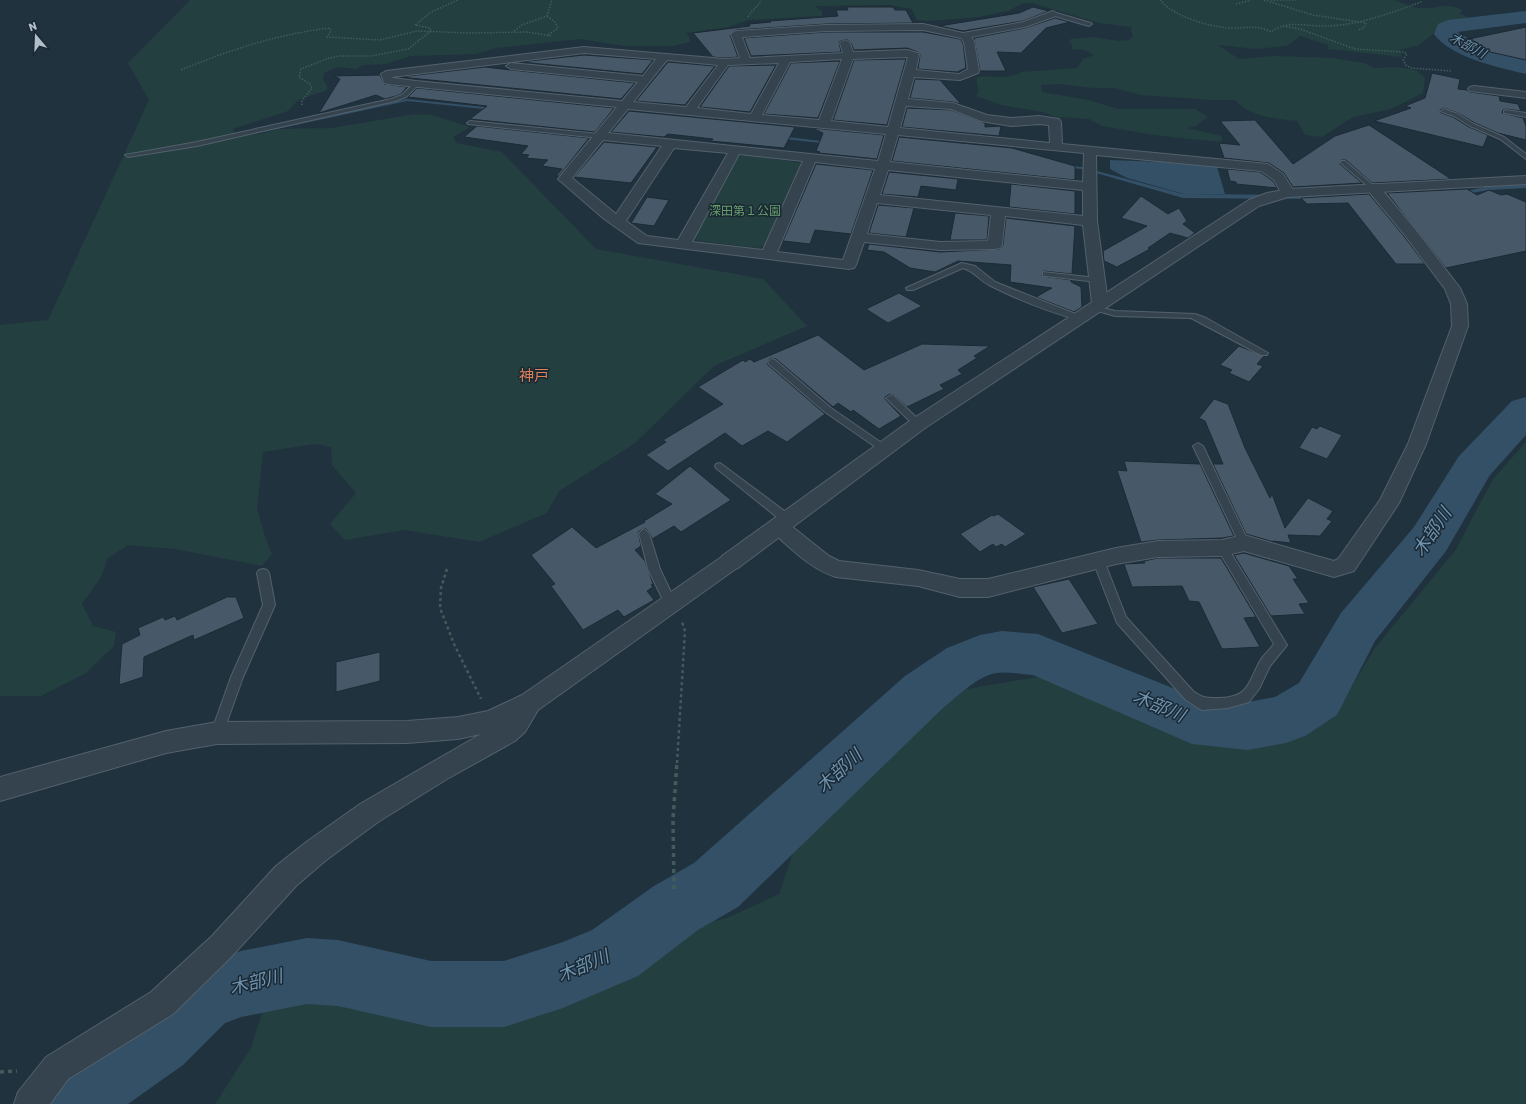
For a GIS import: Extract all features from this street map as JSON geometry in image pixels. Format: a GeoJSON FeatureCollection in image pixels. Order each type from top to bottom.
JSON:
{"type":"FeatureCollection","features":[{"type":"Feature","properties":{"kind":"street"},"geometry":{"type":"LineString","coordinates":[[964,36],[974,32],[1038,22],[1053,14]]}},
{"type":"Feature","properties":{"kind":"street"},"geometry":{"type":"LineString","coordinates":[[746,61],[736,34],[826,28],[923,27],[964,36],[969,41],[974,71],[960,77],[910,73]]}},
{"type":"Feature","properties":{"kind":"street"},"geometry":{"type":"LineString","coordinates":[[824,124],[849,56],[841,29]]}},
{"type":"Feature","properties":{"kind":"street"},"geometry":{"type":"LineString","coordinates":[[664,57],[646,80],[625,105],[599,136],[565,180],[643,240],[849,265],[882,166],[893,130],[901,102],[910,73],[914,55],[907,53],[725,62],[584,50],[490,60],[386,74],[388,81],[416,84],[625,105],[893,130],[1263,167],[1273,170],[1284,184],[1288,193]]}},
{"type":"Feature","properties":{"kind":"street"},"geometry":{"type":"LineString","coordinates":[[755,117],[786,59]]}},
{"type":"Feature","properties":{"kind":"street"},"geometry":{"type":"LineString","coordinates":[[490,60],[495,65],[646,80]]}},
{"type":"Feature","properties":{"kind":"street"},"geometry":{"type":"LineString","coordinates":[[689,111],[725,62]]}},
{"type":"Feature","properties":{"kind":"street"},"geometry":{"type":"LineString","coordinates":[[1474,89],[1526,95]]}},
{"type":"Feature","properties":{"kind":"street"},"geometry":{"type":"LineString","coordinates":[[901,102],[953,106],[985,118],[1012,122],[1039,120],[1055,122],[1056,147]]}},
{"type":"Feature","properties":{"kind":"street"},"geometry":{"type":"LineString","coordinates":[[599,136],[1090,187]]}},
{"type":"Feature","properties":{"kind":"street"},"geometry":{"type":"LineString","coordinates":[[618,222],[670,144]]}},
{"type":"Feature","properties":{"kind":"street"},"geometry":{"type":"LineString","coordinates":[[1090,150],[1090,222],[1097,280],[1091,309]]}},
{"type":"Feature","properties":{"kind":"street"},"geometry":{"type":"LineString","coordinates":[[683,244],[735,151]]}},
{"type":"Feature","properties":{"kind":"street"},"geometry":{"type":"LineString","coordinates":[[768,255],[810,159]]}},
{"type":"Feature","properties":{"kind":"street"},"geometry":{"type":"LineString","coordinates":[[0,789],[166,742],[217,733],[407,732],[458,728],[492,721],[531,702],[730,562],[883,448],[1091,309],[1254,203],[1272,196],[1288,193],[1526,180]]}},
{"type":"Feature","properties":{"kind":"street"},"geometry":{"type":"LineString","coordinates":[[783,522],[822,562],[836,569],[918,578],[960,588],[988,588],[1099,561],[1158,549],[1222,548],[1244,543],[1334,569],[1346,565],[1389,503],[1417,444],[1460,326],[1459,304],[1452,288],[1410,231],[1373,188]]}},
{"type":"Feature","properties":{"kind":"street"},"geometry":{"type":"LineString","coordinates":[[872,198],[1090,222]]}},
{"type":"Feature","properties":{"kind":"street"},"geometry":{"type":"LineString","coordinates":[[859,237],[940,246],[995,245],[998,213]]}},
{"type":"Feature","properties":{"kind":"street"},"geometry":{"type":"LineString","coordinates":[[30,1104],[57,1068],[162,1003],[222,946],[286,876],[315,852],[369,813],[438,771],[506,733],[516,724],[531,702]]}},
{"type":"Feature","properties":{"kind":"lane"},"geometry":{"type":"LineString","coordinates":[[1053,14],[1089,24]]}},
{"type":"Feature","properties":{"kind":"lane"},"geometry":{"type":"LineString","coordinates":[[128,155],[197,144],[393,100],[404,96],[416,84]]}},
{"type":"Feature","properties":{"kind":"lane"},"geometry":{"type":"LineString","coordinates":[[1444,111],[1456,115],[1472,125],[1502,138],[1526,157]]}},
{"type":"Feature","properties":{"kind":"lane"},"geometry":{"type":"LineString","coordinates":[[1506,112],[1526,115]]}},
{"type":"Feature","properties":{"kind":"lane"},"geometry":{"type":"LineString","coordinates":[[470,123],[599,136]]}},
{"type":"Feature","properties":{"kind":"lane"},"geometry":{"type":"LineString","coordinates":[[1343,162],[1373,188]]}},
{"type":"Feature","properties":{"kind":"lane"},"geometry":{"type":"LineString","coordinates":[[910,288],[962,265],[972,268],[992,284],[1047,308],[1091,309],[1115,313],[1192,316],[1203,320],[1264,353]]}},
{"type":"Feature","properties":{"kind":"lane"},"geometry":{"type":"LineString","coordinates":[[1046,274],[1097,280]]}},
{"type":"Feature","properties":{"kind":"lane"},"geometry":{"type":"LineString","coordinates":[[772,362],[828,410],[883,448]]}},
{"type":"Feature","properties":{"kind":"lane"},"geometry":{"type":"LineString","coordinates":[[891,398],[918,424]]}},
{"type":"Feature","properties":{"kind":"lane"},"geometry":{"type":"LineString","coordinates":[[1198,446],[1244,543]]}},
{"type":"Feature","properties":{"kind":"lane"},"geometry":{"type":"LineString","coordinates":[[720,466],[783,522]]}},
{"type":"Feature","properties":{"kind":"lane"},"geometry":{"type":"LineString","coordinates":[[644,533],[647,552],[654,572],[670,603]]}},
{"type":"Feature","properties":{"kind":"lane"},"geometry":{"type":"LineString","coordinates":[[1099,561],[1121,620],[1189,695],[1202,704],[1228,703],[1245,698],[1255,685],[1265,663],[1281,645],[1222,548]]}},
{"type":"Feature","properties":{"kind":"lane"},"geometry":{"type":"LineString","coordinates":[[217,733],[237,677],[269,605],[262,573]]}},
{"type":"Feature","properties":{"kind":"path"},"geometry":{"type":"LineString","coordinates":[[430,31],[430,28],[415,25],[431,12],[458,0]]}},
{"type":"Feature","properties":{"kind":"path"},"geometry":{"type":"LineString","coordinates":[[547,16],[552,0]]}},
{"type":"Feature","properties":{"kind":"path"},"geometry":{"type":"LineString","coordinates":[[1160,0],[1168,7],[1190,18],[1215,26],[1228,28],[1262,27],[1271,32],[1279,26],[1287,24],[1333,26],[1360,21],[1385,15],[1421,2],[1422,0]]}},
{"type":"Feature","properties":{"kind":"path"},"geometry":{"type":"LineString","coordinates":[[1242,0],[1246,1]]}},
{"type":"Feature","properties":{"kind":"path"},"geometry":{"type":"LineString","coordinates":[[1236,4],[1251,0]]}},
{"type":"Feature","properties":{"kind":"path"},"geometry":{"type":"LineString","coordinates":[[1264,0],[1313,15],[1366,23],[1364,28],[1358,30]]}},
{"type":"Feature","properties":{"kind":"path"},"geometry":{"type":"LineString","coordinates":[[1271,0],[1296,0]]}},
{"type":"Feature","properties":{"kind":"path"},"geometry":{"type":"LineString","coordinates":[[514,31],[522,25],[547,16]]}},
{"type":"Feature","properties":{"kind":"path"},"geometry":{"type":"LineString","coordinates":[[547,16],[555,22],[558,28],[547,36]]}},
{"type":"Feature","properties":{"kind":"path"},"geometry":{"type":"LineString","coordinates":[[1279,26],[1295,26],[1338,44],[1358,49],[1404,52],[1407,54],[1403,60],[1406,65],[1411,68],[1452,70]]}},
{"type":"Feature","properties":{"kind":"path"},"geometry":{"type":"LineString","coordinates":[[182,70],[227,50],[304,30],[330,28],[331,31],[327,34],[327,37],[362,40],[380,40],[417,31],[470,33],[514,31],[556,36]]}},
{"type":"Feature","properties":{"kind":"path"},"geometry":{"type":"LineString","coordinates":[[298,108],[302,106],[302,101],[309,94],[312,88],[310,84],[299,77],[301,69],[329,58],[340,56],[372,56],[408,49],[430,31]]}},
{"type":"Feature","properties":{"kind":"path"},"geometry":{"type":"LineString","coordinates":[[447,569],[441,588],[440,608],[454,644],[492,721]]}},
{"type":"Feature","properties":{"kind":"path"},"geometry":{"type":"LineString","coordinates":[[670,603],[680,616],[685,631],[673,819],[674,889]]}},
{"type":"Feature","properties":{"kind":"green space"},"geometry":{"type":"Polygon","coordinates":[[[190,0],[1395,0],[1419,8],[1446,6],[1457,7],[1462,10],[1460,14],[1470,18],[1443,26],[1419,45],[1400,50],[1402,57],[1328,49],[1328,45],[1300,36],[1287,46],[1255,49],[1218,45],[1239,59],[1274,56],[1333,58],[1364,63],[1374,68],[1395,67],[1416,70],[1425,78],[1423,93],[1391,109],[1353,117],[1322,137],[1305,135],[1297,121],[1272,118],[1256,114],[1241,106],[1235,100],[1212,100],[1141,95],[1114,88],[1094,88],[1058,84],[1041,85],[1042,92],[1089,100],[1118,109],[1195,109],[1208,117],[1197,126],[1188,128],[1221,136],[1223,140],[1220,142],[1154,135],[1102,126],[1089,119],[1057,117],[1042,112],[1001,105],[976,96],[979,90],[977,77],[1005,77],[1021,72],[1077,68],[1083,59],[1094,55],[1085,50],[1072,49],[1072,45],[1069,41],[1071,39],[1093,37],[1119,41],[1129,40],[1133,36],[1131,31],[1132,27],[1099,23],[1032,3],[1023,3],[1008,11],[978,17],[930,21],[917,20],[912,9],[889,5],[815,6],[822,11],[822,16],[748,20],[728,27],[686,33],[690,38],[690,42],[673,46],[623,46],[581,39],[496,48],[476,54],[411,56],[386,64],[363,65],[357,69],[338,67],[324,73],[323,79],[327,85],[327,90],[298,100],[288,111],[233,129],[237,136],[261,134],[279,129],[332,128],[414,114],[432,115],[470,127],[453,137],[456,143],[502,152],[596,249],[763,279],[807,326],[714,366],[634,444],[559,491],[547,513],[479,542],[405,530],[345,540],[330,524],[356,493],[332,465],[331,447],[315,444],[263,452],[257,508],[265,537],[272,554],[262,566],[175,549],[128,545],[108,558],[101,577],[82,604],[93,626],[116,632],[114,646],[86,673],[41,696],[0,696],[0,325],[48,320],[149,100],[128,63],[190,0]]]}},
{"type":"Feature","properties":{"kind":"green space","name":"深田第１公園"},"geometry":{"type":"Polygon","coordinates":[[[746,155],[801,163],[765,246],[757,248],[699,241],[694,238],[737,157],[746,155]]]}},
{"type":"Feature","properties":{"kind":"green space"},"geometry":{"type":"Polygon","coordinates":[[[1526,442],[1526,1104],[215,1104],[251,1048],[265,1004],[338,983],[405,979],[480,994],[585,975],[655,935],[727,918],[779,894],[809,806],[932,695],[1055,674],[1110,673],[1177,709],[1248,735],[1294,734],[1333,718],[1375,648],[1455,551],[1493,479],[1526,442]]]}},
{"type":"Feature","properties":{"kind":"water"},"geometry":{"type":"Polygon","coordinates":[[[1110,160],[1163,162],[1217,167],[1225,194],[1184,194],[1127,178],[1110,169],[1110,160]]]}},
{"type":"Feature","properties":{"kind":"building"},"geometry":{"type":"Polygon","coordinates":[[[847,7],[893,7],[895,10],[906,10],[913,23],[826,24],[736,30],[730,35],[738,57],[725,58],[713,57],[693,33],[750,26],[749,24],[771,22],[770,21],[838,16],[836,10],[848,10],[847,7]]]}},
{"type":"Feature","properties":{"kind":"building"},"geometry":{"type":"Polygon","coordinates":[[[1033,7],[1049,11],[1023,21],[963,31],[939,26],[1019,13],[1033,7]]]}},
{"type":"Feature","properties":{"kind":"building"},"geometry":{"type":"Polygon","coordinates":[[[1055,18],[1070,22],[1046,28],[1021,53],[997,52],[1006,71],[980,71],[974,38],[1025,28],[1055,18]]]}},
{"type":"Feature","properties":{"kind":"building"},"geometry":{"type":"Polygon","coordinates":[[[1526,27],[1526,60],[1450,43],[1526,27]]]}},
{"type":"Feature","properties":{"kind":"building"},"geometry":{"type":"Polygon","coordinates":[[[826,32],[923,32],[960,39],[963,43],[966,68],[957,72],[918,69],[920,55],[918,52],[907,48],[854,50],[851,43],[846,39],[839,42],[841,52],[751,56],[744,38],[826,32]]]}},
{"type":"Feature","properties":{"kind":"building"},"geometry":{"type":"Polygon","coordinates":[[[584,55],[653,60],[642,74],[521,62],[584,55]]]}},
{"type":"Feature","properties":{"kind":"building"},"geometry":{"type":"Polygon","coordinates":[[[906,59],[887,125],[833,120],[854,60],[906,59]]]}},
{"type":"Feature","properties":{"kind":"building"},"geometry":{"type":"Polygon","coordinates":[[[840,61],[818,118],[764,114],[791,63],[840,61]]]}},
{"type":"Feature","properties":{"kind":"building"},"geometry":{"type":"Polygon","coordinates":[[[668,62],[715,66],[685,105],[636,101],[668,62]]]}},
{"type":"Feature","properties":{"kind":"building"},"geometry":{"type":"Polygon","coordinates":[[[776,65],[750,112],[700,107],[729,66],[776,65]]]}},
{"type":"Feature","properties":{"kind":"building"},"geometry":{"type":"Polygon","coordinates":[[[485,67],[635,83],[621,99],[400,77],[485,67]]]}},
{"type":"Feature","properties":{"kind":"building"},"geometry":{"type":"Polygon","coordinates":[[[1432,73],[1460,79],[1458,89],[1499,96],[1500,101],[1518,104],[1521,111],[1506,109],[1503,110],[1502,113],[1523,118],[1526,126],[1526,140],[1498,133],[1475,123],[1458,113],[1444,108],[1440,110],[1441,113],[1453,117],[1469,127],[1488,135],[1483,147],[1374,121],[1411,108],[1405,106],[1425,98],[1432,73]]]}},
{"type":"Feature","properties":{"kind":"building"},"geometry":{"type":"Polygon","coordinates":[[[380,75],[384,84],[407,87],[401,94],[396,96],[385,99],[376,95],[319,113],[340,79],[334,76],[380,75]]]}},
{"type":"Feature","properties":{"kind":"building"},"geometry":{"type":"Polygon","coordinates":[[[915,79],[940,80],[961,104],[910,98],[915,79]]]}},
{"type":"Feature","properties":{"kind":"building"},"geometry":{"type":"Polygon","coordinates":[[[417,88],[614,108],[595,132],[470,119],[487,106],[408,97],[417,88]]]}},
{"type":"Feature","properties":{"kind":"building"},"geometry":{"type":"Polygon","coordinates":[[[907,108],[951,110],[985,123],[985,127],[1001,126],[999,136],[902,127],[907,108]]]}},
{"type":"Feature","properties":{"kind":"building"},"geometry":{"type":"Polygon","coordinates":[[[629,111],[795,127],[784,148],[711,141],[713,139],[668,134],[664,137],[611,132],[629,111]]]}},
{"type":"Feature","properties":{"kind":"building"},"geometry":{"type":"Polygon","coordinates":[[[1255,120],[1293,164],[1335,136],[1369,125],[1451,179],[1372,183],[1346,160],[1341,160],[1340,164],[1362,183],[1293,187],[1284,173],[1269,163],[1224,158],[1219,143],[1240,145],[1220,121],[1255,120]]]}},
{"type":"Feature","properties":{"kind":"building"},"geometry":{"type":"Polygon","coordinates":[[[477,126],[589,138],[559,176],[556,176],[562,169],[542,166],[548,160],[526,158],[529,155],[521,154],[528,146],[464,137],[477,126]]]}},
{"type":"Feature","properties":{"kind":"building"},"geometry":{"type":"Polygon","coordinates":[[[812,128],[884,135],[877,159],[819,153],[820,152],[816,151],[823,133],[812,128]]]}},
{"type":"Feature","properties":{"kind":"building"},"geometry":{"type":"Polygon","coordinates":[[[899,137],[1012,148],[1075,166],[1075,180],[892,161],[899,137]]]}},
{"type":"Feature","properties":{"kind":"building"},"geometry":{"type":"Polygon","coordinates":[[[604,142],[657,147],[631,183],[574,177],[604,142]]]}},
{"type":"Feature","properties":{"kind":"building"},"geometry":{"type":"Polygon","coordinates":[[[816,164],[873,170],[851,234],[815,230],[810,244],[783,241],[816,164]]]}},
{"type":"Feature","properties":{"kind":"building"},"geometry":{"type":"Polygon","coordinates":[[[1227,169],[1260,172],[1273,181],[1277,188],[1236,184],[1236,182],[1230,181],[1227,169]]]}},
{"type":"Feature","properties":{"kind":"building"},"geometry":{"type":"Polygon","coordinates":[[[889,172],[958,179],[956,190],[921,186],[918,197],[882,194],[889,172]]]}},
{"type":"Feature","properties":{"kind":"building"},"geometry":{"type":"Polygon","coordinates":[[[1011,184],[1075,191],[1075,214],[1009,207],[1011,184]]]}},
{"type":"Feature","properties":{"kind":"building"},"geometry":{"type":"Polygon","coordinates":[[[1467,189],[1477,195],[1489,190],[1501,195],[1507,194],[1526,202],[1526,251],[1446,268],[1387,193],[1467,189]]]}},
{"type":"Feature","properties":{"kind":"building"},"geometry":{"type":"Polygon","coordinates":[[[1369,194],[1425,264],[1396,264],[1348,203],[1307,204],[1301,198],[1369,194]]]}},
{"type":"Feature","properties":{"kind":"building"},"geometry":{"type":"Polygon","coordinates":[[[1141,196],[1168,214],[1179,208],[1187,221],[1183,224],[1195,233],[1188,238],[1170,233],[1148,248],[1150,249],[1117,267],[1104,261],[1103,251],[1147,226],[1121,218],[1141,196]]]}},
{"type":"Feature","properties":{"kind":"building"},"geometry":{"type":"Polygon","coordinates":[[[647,197],[669,200],[654,226],[631,223],[647,197]]]}},
{"type":"Feature","properties":{"kind":"building"},"geometry":{"type":"Polygon","coordinates":[[[878,205],[914,208],[906,237],[869,233],[878,205]]]}},
{"type":"Feature","properties":{"kind":"building"},"geometry":{"type":"Polygon","coordinates":[[[955,213],[989,216],[987,240],[950,240],[955,213]]]}},
{"type":"Feature","properties":{"kind":"building"},"geometry":{"type":"Polygon","coordinates":[[[1006,218],[1075,226],[1072,274],[1043,271],[1042,276],[1071,280],[1071,282],[1081,287],[1082,307],[1074,312],[1036,297],[1052,288],[1010,282],[1011,265],[958,261],[935,272],[910,268],[884,252],[867,250],[869,244],[940,252],[1000,249],[1003,245],[1006,218]]]}},
{"type":"Feature","properties":{"kind":"building"},"geometry":{"type":"Polygon","coordinates":[[[899,293],[922,306],[888,323],[866,309],[899,293]]]}},
{"type":"Feature","properties":{"kind":"building"},"geometry":{"type":"Polygon","coordinates":[[[818,335],[864,370],[922,344],[990,346],[974,356],[977,358],[958,370],[962,374],[940,385],[944,389],[907,407],[894,395],[890,394],[885,397],[885,399],[901,416],[879,429],[853,410],[851,412],[838,403],[833,407],[776,359],[771,358],[767,362],[768,365],[825,414],[787,442],[768,431],[742,446],[725,433],[668,471],[646,455],[666,442],[663,440],[723,404],[698,387],[743,360],[745,362],[750,359],[754,362],[818,335]]]}},
{"type":"Feature","properties":{"kind":"building"},"geometry":{"type":"Polygon","coordinates":[[[1239,346],[1264,356],[1257,364],[1263,366],[1249,382],[1229,373],[1232,370],[1220,365],[1239,346]]]}},
{"type":"Feature","properties":{"kind":"building"},"geometry":{"type":"Polygon","coordinates":[[[1214,399],[1228,404],[1245,448],[1270,498],[1272,494],[1285,528],[1308,498],[1333,511],[1327,519],[1332,521],[1320,536],[1288,535],[1291,543],[1273,541],[1274,542],[1246,534],[1213,464],[1223,464],[1205,421],[1199,418],[1214,399]]]}},
{"type":"Feature","properties":{"kind":"building"},"geometry":{"type":"Polygon","coordinates":[[[1320,426],[1342,435],[1327,459],[1299,448],[1312,427],[1317,429],[1320,426]]]}},
{"type":"Feature","properties":{"kind":"building"},"geometry":{"type":"Polygon","coordinates":[[[1124,461],[1200,464],[1234,536],[1222,538],[1141,542],[1117,470],[1127,471],[1124,461]]]}},
{"type":"Feature","properties":{"kind":"building"},"geometry":{"type":"Polygon","coordinates":[[[690,466],[731,500],[681,532],[674,526],[652,539],[650,533],[645,528],[638,532],[641,546],[635,550],[645,561],[653,584],[651,585],[653,587],[647,591],[654,600],[624,617],[618,610],[583,630],[551,586],[555,584],[531,555],[572,527],[596,548],[645,522],[644,521],[672,504],[655,494],[690,466]]]}},
{"type":"Feature","properties":{"kind":"building"},"geometry":{"type":"Polygon","coordinates":[[[998,514],[1026,534],[1005,547],[1002,544],[996,547],[993,544],[980,552],[960,534],[992,515],[994,516],[998,514]]]}},
{"type":"Feature","properties":{"kind":"building"},"geometry":{"type":"Polygon","coordinates":[[[1244,553],[1289,566],[1298,579],[1293,579],[1309,603],[1299,604],[1305,614],[1271,616],[1234,555],[1244,553]]]}},
{"type":"Feature","properties":{"kind":"building"},"geometry":{"type":"Polygon","coordinates":[[[1158,558],[1221,558],[1256,617],[1244,618],[1260,647],[1222,649],[1199,602],[1189,601],[1182,586],[1132,587],[1124,564],[1145,563],[1144,561],[1158,558]]]}},
{"type":"Feature","properties":{"kind":"building"},"geometry":{"type":"Polygon","coordinates":[[[1069,579],[1098,624],[1062,633],[1033,587],[1069,579]]]}},
{"type":"Feature","properties":{"kind":"building"},"geometry":{"type":"Polygon","coordinates":[[[227,597],[236,597],[244,618],[194,640],[193,635],[144,657],[143,677],[119,685],[122,644],[140,635],[138,628],[163,617],[165,620],[175,616],[177,620],[227,597]]]}},
{"type":"Feature","properties":{"kind":"building"},"geometry":{"type":"Polygon","coordinates":[[[380,652],[380,681],[336,692],[336,662],[380,652]]]}},
{"type":"Feature","properties":{"kind":"waterway","name":"木部川"},"geometry":{"type":"LineString","coordinates":[[1526,17],[1456,25],[1446,29],[1445,34],[1464,46],[1494,58],[1526,67]]}},
{"type":"Feature","properties":{"kind":"waterway"},"geometry":{"type":"LineString","coordinates":[[254,133],[407,100],[494,109]]}},
{"type":"Feature","properties":{"kind":"waterway"},"geometry":{"type":"LineString","coordinates":[[778,137],[830,143]]}},
{"type":"Feature","properties":{"kind":"waterway"},"geometry":{"type":"LineString","coordinates":[[1065,166],[1082,168],[1183,196],[1323,197]]}},
{"type":"Feature","properties":{"kind":"waterway"},"geometry":{"type":"LineString","coordinates":[[1461,193],[1489,188],[1526,186]]}},
{"type":"Feature","properties":{"kind":"waterway"},"geometry":{"type":"LineString","coordinates":[[1361,197],[1401,197]]}},
{"type":"Feature","properties":{"kind":"waterway","name":"木部川"},"geometry":{"type":"LineString","coordinates":[[56,1104],[98,1083],[159,1041],[203,998],[241,984],[307,971],[338,973],[431,994],[504,994],[563,975],[615,953],[676,908],[716,885],[924,692],[958,667],[980,656],[1002,652],[1038,655],[1192,720],[1248,726],[1286,719],[1318,699],[1358,627],[1430,539],[1474,466],[1526,410]]}},
{"type":"Feature","properties":{"kind":"district","name":"神戸"},"geometry":{"type":"Point","coordinates":[534,376]}}]}
